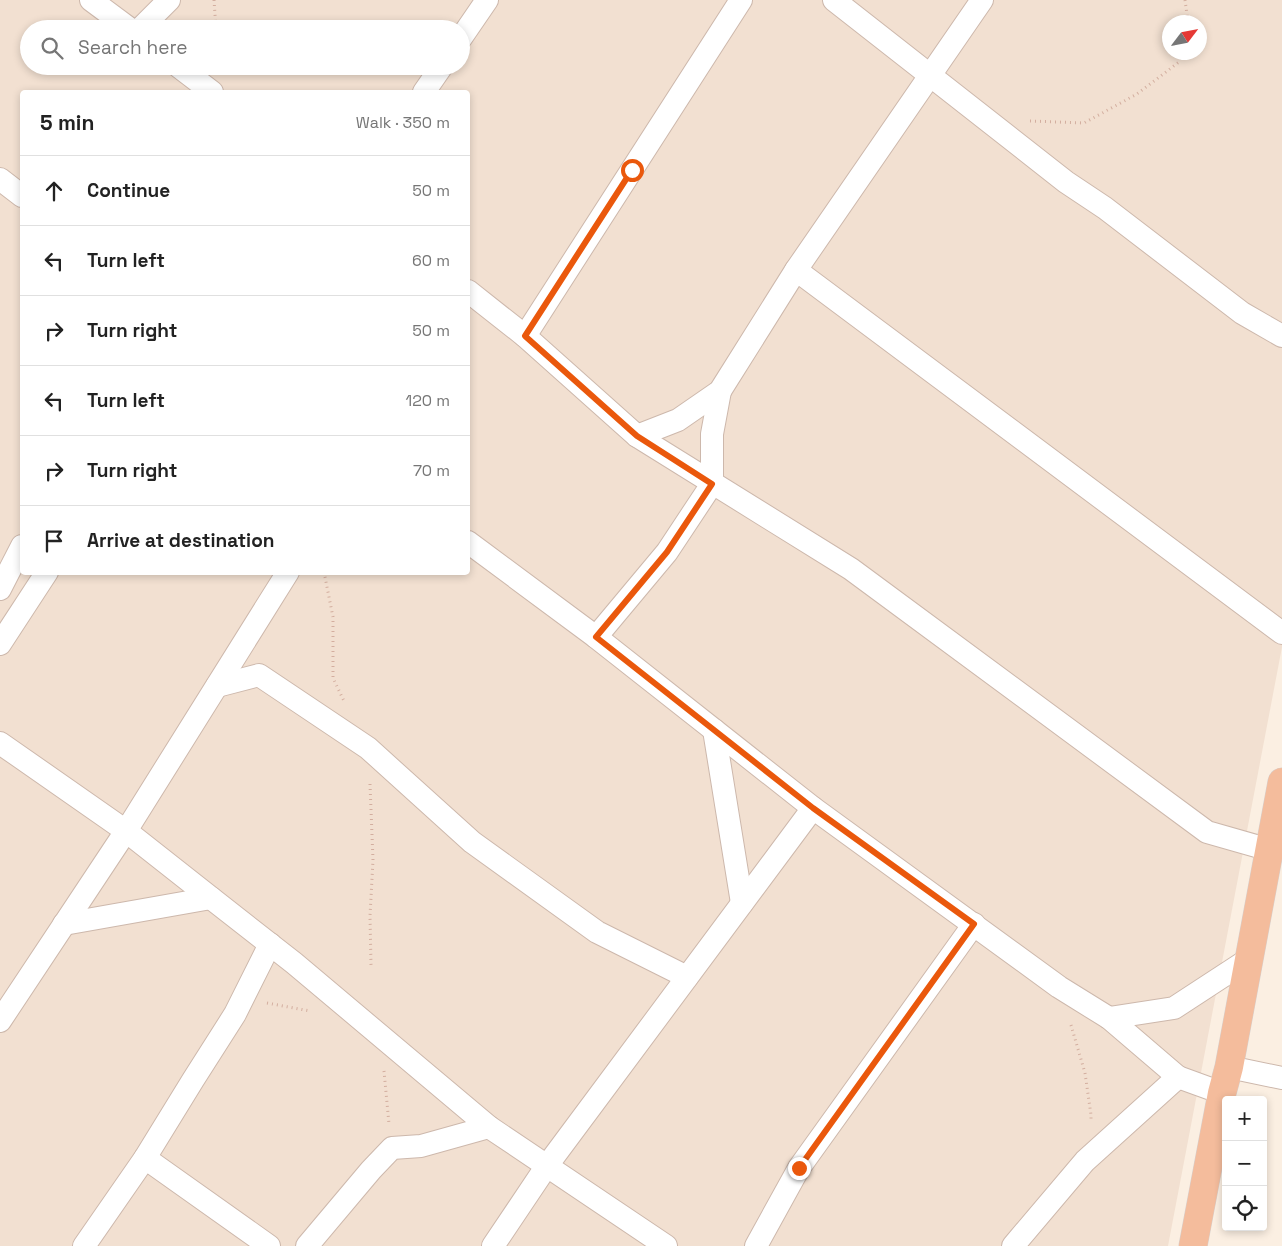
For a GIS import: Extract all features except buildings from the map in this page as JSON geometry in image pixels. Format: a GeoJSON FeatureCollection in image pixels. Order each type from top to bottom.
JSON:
{"type":"FeatureCollection","features":[{"type":"Feature","properties":{"kind":"highway"},"geometry":{"type":"LineString","coordinates":[[1192,1246],[1222,1093],[1229,1067],[1282,782]]}},
{"type":"Feature","properties":{"kind":"street"},"geometry":{"type":"LineString","coordinates":[[91,0],[118,20]]}},
{"type":"Feature","properties":{"kind":"street"},"geometry":{"type":"LineString","coordinates":[[149,20],[169,0]]}},
{"type":"Feature","properties":{"kind":"street"},"geometry":{"type":"LineString","coordinates":[[470,25],[487,0]]}},
{"type":"Feature","properties":{"kind":"street"},"geometry":{"type":"LineString","coordinates":[[525,336],[741,0]]}},
{"type":"Feature","properties":{"kind":"street"},"geometry":{"type":"LineString","coordinates":[[834,0],[1066,182],[1105,208],[1242,313],[1282,336]]}},
{"type":"Feature","properties":{"kind":"street"},"geometry":{"type":"LineString","coordinates":[[596,637],[667,552],[712,484],[712,434],[720,391],[796,270],[982,0]]}},
{"type":"Feature","properties":{"kind":"street"},"geometry":{"type":"LineString","coordinates":[[190,75],[209,90]]}},
{"type":"Feature","properties":{"kind":"street"},"geometry":{"type":"LineString","coordinates":[[425,90],[436,75]]}},
{"type":"Feature","properties":{"kind":"street"},"geometry":{"type":"LineString","coordinates":[[796,270],[1282,633]]}},
{"type":"Feature","properties":{"kind":"street"},"geometry":{"type":"LineString","coordinates":[[470,293],[525,336],[637,436],[851,569],[1207,832],[1270,850]]}},
{"type":"Feature","properties":{"kind":"street"},"geometry":{"type":"LineString","coordinates":[[637,436],[678,420],[720,391]]}},
{"type":"Feature","properties":{"kind":"street"},"geometry":{"type":"LineString","coordinates":[[470,543],[596,637],[813,808],[1060,987],[1109,1018],[1178,1077],[1222,1093]]}},
{"type":"Feature","properties":{"kind":"street"},"geometry":{"type":"LineString","coordinates":[[0,589],[20,550]]}},
{"type":"Feature","properties":{"kind":"street"},"geometry":{"type":"LineString","coordinates":[[0,644],[45,575]]}},
{"type":"Feature","properties":{"kind":"street"},"geometry":{"type":"LineString","coordinates":[[0,1021],[126,831],[286,575]]}},
{"type":"Feature","properties":{"kind":"street"},"geometry":{"type":"LineString","coordinates":[[217,686],[259,675],[368,748],[472,842],[597,932],[687,977]]}},
{"type":"Feature","properties":{"kind":"street"},"geometry":{"type":"LineString","coordinates":[[714,730],[742,903]]}},
{"type":"Feature","properties":{"kind":"street"},"geometry":{"type":"LineString","coordinates":[[0,743],[126,831],[270,944],[489,1128],[666,1246]]}},
{"type":"Feature","properties":{"kind":"street"},"geometry":{"type":"LineString","coordinates":[[494,1246],[546,1167],[813,808]]}},
{"type":"Feature","properties":{"kind":"street"},"geometry":{"type":"LineString","coordinates":[[64,924],[211,898]]}},
{"type":"Feature","properties":{"kind":"street"},"geometry":{"type":"LineString","coordinates":[[756,1246],[799,1168],[974,924]]}},
{"type":"Feature","properties":{"kind":"street"},"geometry":{"type":"LineString","coordinates":[[84,1246],[145,1158],[235,1014],[270,944]]}},
{"type":"Feature","properties":{"kind":"street"},"geometry":{"type":"LineString","coordinates":[[1109,1018],[1174,1008],[1249,959]]}},
{"type":"Feature","properties":{"kind":"street"},"geometry":{"type":"LineString","coordinates":[[1229,1067],[1282,1078]]}},
{"type":"Feature","properties":{"kind":"street"},"geometry":{"type":"LineString","coordinates":[[1013,1246],[1085,1161],[1178,1077]]}},
{"type":"Feature","properties":{"kind":"street"},"geometry":{"type":"LineString","coordinates":[[307,1246],[392,1148],[421,1146],[489,1128]]}},
{"type":"Feature","properties":{"kind":"street"},"geometry":{"type":"LineString","coordinates":[[145,1158],[269,1246]]}},
{"type":"Feature","properties":{"kind":"path"},"geometry":{"type":"LineString","coordinates":[[214,0],[215,20]]}},
{"type":"Feature","properties":{"kind":"path"},"geometry":{"type":"LineString","coordinates":[[1185,0],[1187,15]]}},
{"type":"Feature","properties":{"kind":"path"},"geometry":{"type":"LineString","coordinates":[[988,120],[1084,123],[1137,94],[1180,60]]}},
{"type":"Feature","properties":{"kind":"path"},"geometry":{"type":"LineString","coordinates":[[1060,987],[1085,1073],[1091,1116],[1085,1161]]}},
{"type":"Feature","properties":{"kind":"path"},"geometry":{"type":"LineString","coordinates":[[235,1014],[267,1003],[311,1011]]}},
{"type":"Feature","properties":{"kind":"path"},"geometry":{"type":"LineString","coordinates":[[384,1070],[392,1148]]}},
{"type":"Feature","properties":{"kind":"shaded area"},"geometry":{"type":"Polygon","coordinates":[[[0,0],[1282,0],[1282,647],[1168,1246],[0,1246],[0,0]]]}},
{"type":"Feature","properties":{"kind":"route"},"geometry":{"type":"LineString","coordinates":[[632,170],[525,336],[637,436],[712,484],[667,552],[596,637],[813,808],[974,924],[799,1168]]}}]}
